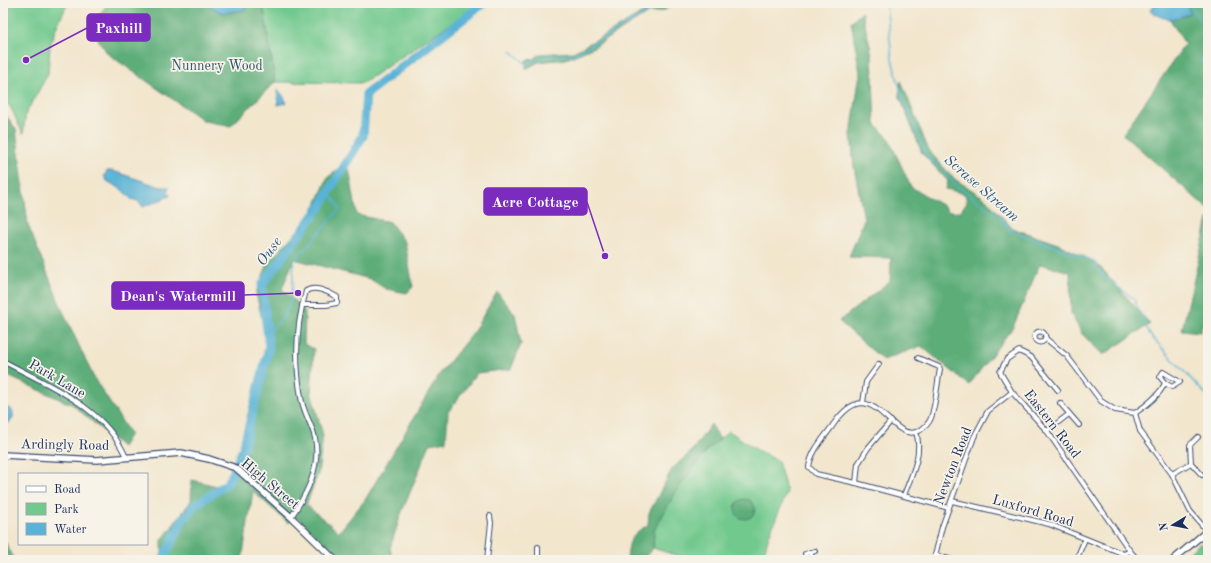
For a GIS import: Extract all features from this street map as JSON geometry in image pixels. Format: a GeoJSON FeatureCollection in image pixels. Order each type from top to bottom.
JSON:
{"type":"FeatureCollection","features":[{"type":"Feature","properties":{"kind":"main road","name":"High Street"},"geometry":{"type":"LineString","coordinates":[[126,457],[181,453],[209,459],[235,468],[291,517],[336,560]]}},
{"type":"Feature","properties":{"kind":"main road","name":"Ardingly Road"},"geometry":{"type":"LineString","coordinates":[[3,455],[97,460],[126,457]]}},
{"type":"Feature","properties":{"kind":"main road"},"geometry":{"type":"LineString","coordinates":[[1173,560],[1208,530]]}},
{"type":"Feature","properties":{"kind":"street"},"geometry":{"type":"LineString","coordinates":[[291,517],[303,500],[313,477],[317,453],[314,436],[304,414],[301,396],[298,345],[299,316],[302,305],[306,291],[309,289],[319,289],[337,297],[338,303],[302,305]]}},
{"type":"Feature","properties":{"kind":"street"},"geometry":{"type":"LineString","coordinates":[[1045,338],[1067,356],[1101,401],[1115,410],[1135,413],[1147,405],[1162,389],[1165,383]]}},
{"type":"Feature","properties":{"kind":"street","name":"Eastern Road"},"geometry":{"type":"LineString","coordinates":[[1058,390],[1031,357],[1019,350],[1007,359],[1000,372],[1012,392],[1048,431],[1130,551],[1138,560]]}},
{"type":"Feature","properties":{"kind":"street"},"geometry":{"type":"LineString","coordinates":[[918,358],[939,367],[940,369],[931,419],[924,429],[916,432],[909,432],[878,411],[863,403],[855,404],[848,408],[839,417],[810,458],[809,467],[816,474],[904,495],[949,508]]}},
{"type":"Feature","properties":{"kind":"street","name":"Park Lane"},"geometry":{"type":"LineString","coordinates":[[3,361],[68,394],[98,418],[123,449],[126,457]]}},
{"type":"Feature","properties":{"kind":"street"},"geometry":{"type":"LineString","coordinates":[[863,403],[866,382],[879,364]]}},
{"type":"Feature","properties":{"kind":"street"},"geometry":{"type":"LineString","coordinates":[[1163,372],[1180,382],[1172,387],[1165,383],[1160,377],[1163,372]]}},
{"type":"Feature","properties":{"kind":"street","name":"Newton Road"},"geometry":{"type":"LineString","coordinates":[[935,558],[949,508],[974,437],[988,411],[1012,392]]}},
{"type":"Feature","properties":{"kind":"street"},"geometry":{"type":"LineString","coordinates":[[1060,403],[1079,425]]}},
{"type":"Feature","properties":{"kind":"street"},"geometry":{"type":"LineString","coordinates":[[1135,413],[1140,431],[1172,474],[1190,511],[1208,530]]}},
{"type":"Feature","properties":{"kind":"street"},"geometry":{"type":"LineString","coordinates":[[1048,431],[1070,414]]}},
{"type":"Feature","properties":{"kind":"street"},"geometry":{"type":"LineString","coordinates":[[856,483],[858,464],[868,448],[891,421]]}},
{"type":"Feature","properties":{"kind":"street"},"geometry":{"type":"LineString","coordinates":[[904,495],[919,452],[919,442],[916,432]]}},
{"type":"Feature","properties":{"kind":"street"},"geometry":{"type":"LineString","coordinates":[[1198,437],[1190,445],[1191,463],[1202,475]]}},
{"type":"Feature","properties":{"kind":"street"},"geometry":{"type":"LineString","coordinates":[[1172,474],[1191,463]]}},
{"type":"Feature","properties":{"kind":"street","name":"Luxford Road"},"geometry":{"type":"LineString","coordinates":[[952,501],[1049,524],[1124,554],[1130,551]]}},
{"type":"Feature","properties":{"kind":"street"},"geometry":{"type":"LineString","coordinates":[[487,560],[491,523],[490,516]]}},
{"type":"Feature","properties":{"kind":"street"},"geometry":{"type":"LineString","coordinates":[[1200,537],[1208,544]]}},
{"type":"Feature","properties":{"kind":"street"},"geometry":{"type":"LineString","coordinates":[[1076,560],[1085,538]]}},
{"type":"Feature","properties":{"kind":"street"},"geometry":{"type":"LineString","coordinates":[[538,547],[538,560]]}},
{"type":"Feature","properties":{"kind":"street"},"geometry":{"type":"LineString","coordinates":[[805,554],[813,551],[813,560]]}},
{"type":"Feature","properties":{"kind":"street"},"geometry":{"type":"LineString","coordinates":[[935,558],[952,560]]}},
{"type":"Feature","properties":{"kind":"green space"},"geometry":{"type":"Polygon","coordinates":[[[3,3],[68,3],[55,30],[50,46],[48,74],[26,113],[23,134],[11,108],[3,98],[3,3]]]}},
{"type":"Feature","properties":{"kind":"green space","name":"Nunnery Wood"},"geometry":{"type":"Polygon","coordinates":[[[108,3],[205,3],[223,13],[244,10],[249,3],[263,3],[275,82],[231,126],[204,121],[108,54],[90,28],[108,3]]]}},
{"type":"Feature","properties":{"kind":"green space"},"geometry":{"type":"Polygon","coordinates":[[[263,3],[481,3],[363,83],[275,82],[263,3]]]}},
{"type":"Feature","properties":{"kind":"green space"},"geometry":{"type":"Polygon","coordinates":[[[659,3],[673,3],[664,11],[648,13],[594,47],[566,59],[538,62],[526,69],[526,60],[534,59],[540,54],[573,52],[609,33],[659,3]]]}},
{"type":"Feature","properties":{"kind":"green space"},"geometry":{"type":"Polygon","coordinates":[[[1160,3],[1208,3],[1208,209],[1123,134],[1185,44],[1160,3]]]}},
{"type":"Feature","properties":{"kind":"green space"},"geometry":{"type":"Polygon","coordinates":[[[862,12],[872,55],[875,124],[888,137],[911,187],[945,207],[949,212],[960,212],[967,202],[965,194],[946,189],[948,181],[922,153],[899,95],[901,81],[929,151],[953,178],[986,199],[1012,228],[1058,244],[1093,261],[1103,270],[1150,324],[1103,355],[1082,334],[1071,314],[1070,272],[1040,264],[1013,327],[969,385],[921,346],[883,360],[839,321],[890,281],[891,258],[849,257],[864,219],[854,167],[851,134],[860,73],[851,22],[862,12]]]}},
{"type":"Feature","properties":{"kind":"green space"},"geometry":{"type":"Polygon","coordinates":[[[3,111],[16,129],[28,225],[61,307],[94,378],[130,434],[122,447],[73,405],[3,374],[3,111]]]}},
{"type":"Feature","properties":{"kind":"green space"},"geometry":{"type":"Polygon","coordinates":[[[348,163],[357,215],[390,222],[405,242],[413,287],[407,293],[386,289],[370,279],[294,259],[282,289],[305,311],[304,344],[314,349],[311,392],[323,435],[318,474],[306,505],[339,532],[365,500],[439,375],[474,331],[497,292],[515,314],[521,344],[511,369],[477,373],[448,412],[446,441],[430,444],[401,514],[390,548],[393,560],[336,560],[337,556],[298,518],[288,523],[253,491],[242,560],[158,560],[162,558],[162,540],[191,501],[192,480],[221,487],[236,461],[267,341],[256,293],[268,263],[311,216],[328,177],[348,163]]]}},
{"type":"Feature","properties":{"kind":"green space"},"geometry":{"type":"Polygon","coordinates":[[[1208,219],[1208,304],[1200,332],[1182,330],[1208,219]]]}},
{"type":"Feature","properties":{"kind":"green space"},"geometry":{"type":"Polygon","coordinates":[[[711,424],[720,439],[707,450],[677,490],[654,530],[653,548],[642,560],[627,560],[630,543],[637,532],[648,525],[649,513],[672,469],[692,451],[711,424]]]}},
{"type":"Feature","properties":{"kind":"green space"},"geometry":{"type":"Polygon","coordinates":[[[729,431],[754,448],[778,461],[787,493],[769,535],[762,560],[691,560],[653,548],[654,530],[677,490],[707,450],[729,431]]]}},
{"type":"Feature","properties":{"kind":"green space"},"geometry":{"type":"Polygon","coordinates":[[[745,499],[752,502],[755,509],[752,516],[745,519],[738,516],[735,509],[738,502],[745,499]]]}},
{"type":"Feature","properties":{"kind":"green space"},"geometry":{"type":"Polygon","coordinates":[[[3,537],[14,560],[3,560],[3,537]]]}},
{"type":"Feature","properties":{"kind":"green space"},"geometry":{"type":"Polygon","coordinates":[[[1200,543],[1208,552],[1208,560],[1181,560],[1200,543]]]}},
{"type":"Feature","properties":{"kind":"water"},"geometry":{"type":"Polygon","coordinates":[[[205,3],[249,3],[244,10],[223,13],[205,3]]]}},
{"type":"Feature","properties":{"kind":"water"},"geometry":{"type":"Polygon","coordinates":[[[1155,3],[1186,3],[1190,13],[1174,19],[1160,17],[1150,11],[1155,3]]]}},
{"type":"Feature","properties":{"kind":"water"},"geometry":{"type":"Polygon","coordinates":[[[277,90],[282,94],[287,103],[278,105],[277,90]]]}},
{"type":"Feature","properties":{"kind":"water"},"geometry":{"type":"Polygon","coordinates":[[[107,171],[113,171],[161,187],[169,187],[168,192],[170,196],[143,207],[138,201],[131,199],[121,189],[107,181],[104,176],[107,171]]]}},
{"type":"Feature","properties":{"kind":"water"},"geometry":{"type":"Polygon","coordinates":[[[3,406],[11,409],[13,414],[11,421],[6,424],[3,424],[3,406]]]}},
{"type":"Feature","properties":{"kind":"waterway","name":"Ouse"},"geometry":{"type":"LineString","coordinates":[[163,560],[182,521],[194,506],[228,483],[243,449],[269,348],[262,285],[321,206],[363,136],[366,94],[484,3]]}},
{"type":"Feature","properties":{"kind":"waterway"},"geometry":{"type":"LineString","coordinates":[[511,51],[526,64],[545,57],[575,54],[664,3]]}},
{"type":"Feature","properties":{"kind":"waterway","name":"Scrase Stream"},"geometry":{"type":"LineString","coordinates":[[886,3],[892,59],[902,96],[925,153],[956,185],[1001,218],[1010,230],[1093,261],[1103,276],[1134,299],[1150,335],[1208,397]]}},
{"type":"Feature","properties":{"kind":"waterway"},"geometry":{"type":"LineString","coordinates":[[1191,3],[1199,21]]}},
{"type":"Feature","properties":{"kind":"waterway"},"geometry":{"type":"LineString","coordinates":[[1201,30],[1205,42],[1202,61],[1208,86]]}},
{"type":"Feature","properties":{"kind":"waterway"},"geometry":{"type":"LineString","coordinates":[[268,336],[288,309],[292,289],[294,261],[339,210],[338,204],[328,193]]}},
{"type":"Feature","properties":{"kind":"place","name":"Paxhill"},"geometry":{"type":"Point","coordinates":[26,60]}},
{"type":"Feature","properties":{"kind":"place","name":"Acre Cottage"},"geometry":{"type":"Point","coordinates":[605,256]}},
{"type":"Feature","properties":{"kind":"place","name":"Dean's Watermill"},"geometry":{"type":"Point","coordinates":[298,293]}}]}
